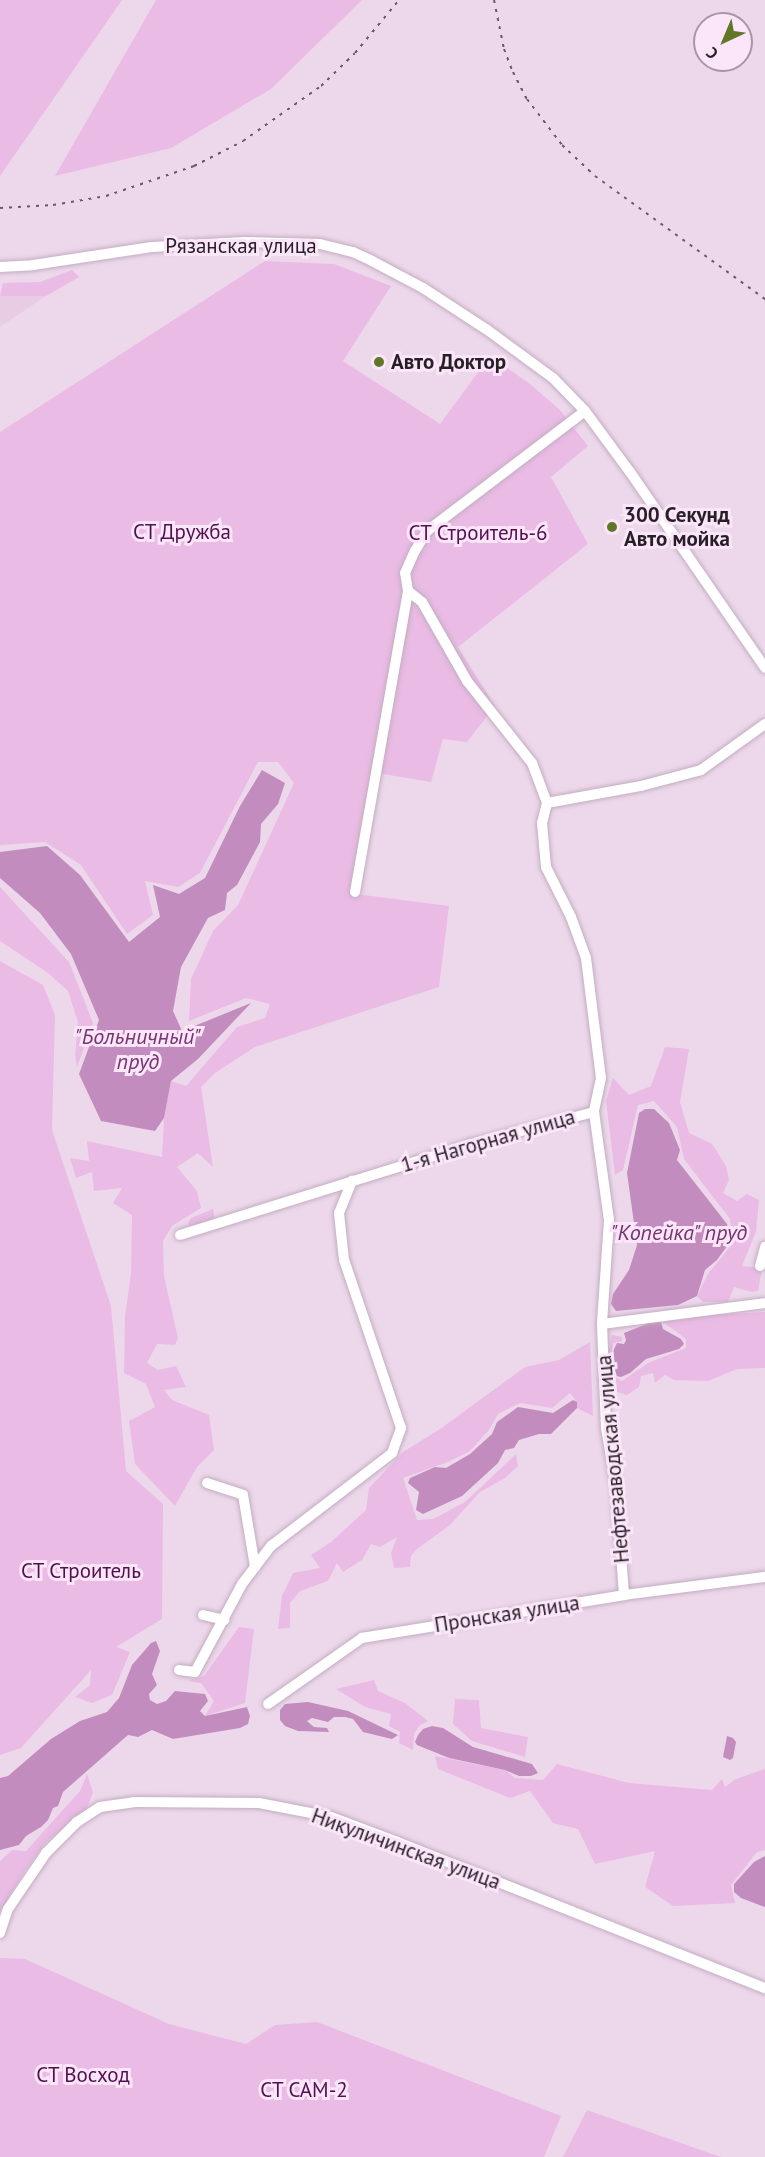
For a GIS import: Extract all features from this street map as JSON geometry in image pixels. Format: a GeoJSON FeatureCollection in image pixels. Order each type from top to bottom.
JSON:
{"type":"FeatureCollection","features":[{"type":"Feature","properties":{"kind":"street","name":"Рязанская улица"},"geometry":{"type":"LineString","coordinates":[[0,267],[33,265],[152,247],[245,242],[333,246],[382,266],[423,288],[486,328],[553,378],[585,411],[765,668]]}},
{"type":"Feature","properties":{"kind":"street"},"geometry":{"type":"LineString","coordinates":[[355,892],[408,591],[405,573],[427,531],[585,411]]}},
{"type":"Feature","properties":{"kind":"street"},"geometry":{"type":"LineString","coordinates":[[408,591],[422,602],[467,681],[532,763],[548,802],[542,823],[546,867],[571,917],[586,958],[601,1078],[594,1112]]}},
{"type":"Feature","properties":{"kind":"street"},"geometry":{"type":"LineString","coordinates":[[548,802],[641,786],[701,770],[765,724]]}},
{"type":"Feature","properties":{"kind":"street","name":"1-я Нагорная улица"},"geometry":{"type":"LineString","coordinates":[[180,1234],[472,1144],[594,1112],[609,1220],[602,1324]]}},
{"type":"Feature","properties":{"kind":"street"},"geometry":{"type":"LineString","coordinates":[[179,1670],[195,1672],[242,1584],[271,1546],[392,1453],[400,1428],[344,1260],[339,1213],[352,1180]]}},
{"type":"Feature","properties":{"kind":"street"},"geometry":{"type":"LineString","coordinates":[[760,1266],[765,1247]]}},
{"type":"Feature","properties":{"kind":"street"},"geometry":{"type":"LineString","coordinates":[[602,1324],[765,1303]]}},
{"type":"Feature","properties":{"kind":"street","name":"Нефтезаводская улица"},"geometry":{"type":"LineString","coordinates":[[602,1324],[606,1428],[616,1486],[624,1595]]}},
{"type":"Feature","properties":{"kind":"street"},"geometry":{"type":"LineString","coordinates":[[207,1483],[243,1495],[255,1567]]}},
{"type":"Feature","properties":{"kind":"street","name":"Пронская улица"},"geometry":{"type":"LineString","coordinates":[[268,1704],[362,1638],[624,1595],[765,1577]]}},
{"type":"Feature","properties":{"kind":"street"},"geometry":{"type":"LineString","coordinates":[[202,1615],[224,1620]]}},
{"type":"Feature","properties":{"kind":"street","name":"Никуличинская улица"},"geometry":{"type":"LineString","coordinates":[[0,1933],[8,1909],[46,1853],[77,1822],[100,1807],[134,1802],[259,1803],[331,1817],[765,1988]]}},
{"type":"Feature","properties":{"kind":"shaded area"},"geometry":{"type":"Polygon","coordinates":[[[0,296],[46,296],[0,327],[0,296]]]}},
{"type":"Feature","properties":{"kind":"green space"},"geometry":{"type":"Polygon","coordinates":[[[0,0],[122,0],[0,176],[0,0]]]}},
{"type":"Feature","properties":{"kind":"green space"},"geometry":{"type":"Polygon","coordinates":[[[156,0],[362,0],[271,89],[171,148],[55,176],[156,0]]]}},
{"type":"Feature","properties":{"kind":"green space","name":"СТ Дружба"},"geometry":{"type":"Polygon","coordinates":[[[265,261],[334,264],[391,286],[343,361],[440,424],[490,356],[530,384],[559,409],[588,446],[551,477],[588,544],[458,647],[495,706],[467,742],[443,739],[431,782],[377,773],[356,894],[449,906],[439,987],[255,1047],[215,1073],[201,1087],[213,1167],[198,1153],[177,1167],[197,1191],[201,1208],[172,1226],[163,1241],[164,1276],[178,1338],[175,1345],[157,1344],[147,1363],[158,1370],[176,1366],[186,1387],[164,1390],[172,1400],[209,1415],[214,1450],[197,1467],[175,1506],[135,1464],[129,1421],[155,1407],[146,1384],[124,1373],[125,1316],[131,1274],[132,1215],[113,1203],[122,1188],[94,1191],[92,1172],[76,1178],[70,1158],[89,1161],[87,1141],[162,1157],[164,1118],[171,1081],[186,1086],[237,1027],[265,1018],[270,1004],[246,998],[189,1021],[191,979],[213,931],[238,905],[294,783],[278,762],[258,762],[200,873],[178,887],[145,881],[153,915],[127,934],[81,865],[45,842],[0,845],[0,432],[265,261]]]}},
{"type":"Feature","properties":{"kind":"green space"},"geometry":{"type":"Polygon","coordinates":[[[72,270],[79,277],[46,296],[0,296],[3,283],[40,282],[72,270]]]}},
{"type":"Feature","properties":{"kind":"green space"},"geometry":{"type":"Polygon","coordinates":[[[0,887],[69,962],[93,1023],[77,1067],[75,1055],[78,1022],[68,991],[48,973],[0,941],[0,887]]]}},
{"type":"Feature","properties":{"kind":"green space","name":"СТ Строитель"},"geometry":{"type":"Polygon","coordinates":[[[0,961],[43,985],[55,1015],[52,1130],[111,1306],[126,1471],[163,1504],[162,1619],[116,1647],[130,1652],[112,1695],[92,1703],[75,1697],[90,1685],[91,1670],[21,1748],[0,1755],[0,961]]]}},
{"type":"Feature","properties":{"kind":"green space"},"geometry":{"type":"Polygon","coordinates":[[[665,1047],[689,1049],[680,1102],[689,1133],[712,1144],[726,1166],[729,1180],[723,1193],[737,1201],[747,1194],[759,1200],[756,1232],[742,1266],[762,1268],[758,1291],[751,1292],[734,1287],[728,1302],[703,1302],[697,1296],[708,1274],[733,1243],[730,1219],[684,1159],[677,1127],[654,1101],[638,1105],[623,1170],[615,1175],[606,1101],[613,1078],[629,1095],[651,1086],[665,1047]]]}},
{"type":"Feature","properties":{"kind":"green space"},"geometry":{"type":"Polygon","coordinates":[[[213,1209],[215,1221],[190,1226],[188,1223],[191,1218],[213,1209]]]}},
{"type":"Feature","properties":{"kind":"green space"},"geometry":{"type":"Polygon","coordinates":[[[765,1312],[765,1368],[737,1369],[708,1381],[674,1380],[665,1375],[655,1383],[653,1373],[641,1376],[639,1387],[627,1395],[614,1391],[607,1359],[612,1335],[622,1337],[622,1341],[613,1343],[610,1362],[613,1376],[622,1381],[648,1363],[686,1348],[686,1339],[663,1322],[698,1316],[765,1312]]]}},
{"type":"Feature","properties":{"kind":"green space"},"geometry":{"type":"Polygon","coordinates":[[[590,1342],[593,1416],[577,1408],[577,1402],[570,1393],[552,1408],[520,1403],[498,1414],[489,1430],[470,1451],[448,1462],[403,1478],[417,1520],[433,1519],[465,1502],[516,1454],[518,1466],[505,1478],[480,1492],[450,1525],[417,1549],[411,1556],[410,1567],[394,1568],[391,1553],[397,1537],[380,1547],[371,1544],[362,1560],[343,1572],[337,1563],[328,1581],[300,1591],[290,1603],[290,1628],[278,1629],[282,1596],[293,1573],[320,1568],[311,1555],[331,1542],[366,1510],[369,1488],[403,1452],[440,1429],[525,1367],[559,1360],[590,1342]]]}},
{"type":"Feature","properties":{"kind":"green space"},"geometry":{"type":"Polygon","coordinates":[[[239,1627],[254,1629],[245,1703],[205,1716],[214,1701],[201,1683],[188,1681],[204,1676],[239,1627]]]}},
{"type":"Feature","properties":{"kind":"green space"},"geometry":{"type":"Polygon","coordinates":[[[374,1680],[378,1691],[405,1703],[428,1721],[419,1726],[414,1734],[413,1750],[399,1743],[400,1732],[389,1726],[391,1714],[365,1707],[336,1689],[374,1680]]]}},
{"type":"Feature","properties":{"kind":"green space"},"geometry":{"type":"Polygon","coordinates":[[[455,1699],[479,1700],[481,1728],[528,1737],[525,1757],[472,1741],[453,1724],[455,1699]]]}},
{"type":"Feature","properties":{"kind":"green space"},"geometry":{"type":"Polygon","coordinates":[[[435,1756],[505,1770],[515,1778],[543,1780],[557,1764],[629,1783],[712,1790],[722,1779],[725,1787],[736,1779],[765,1769],[765,1850],[757,1852],[731,1885],[735,1903],[673,1906],[645,1887],[655,1851],[595,1864],[578,1829],[553,1823],[530,1791],[510,1798],[438,1769],[435,1756]]]}},
{"type":"Feature","properties":{"kind":"green space"},"geometry":{"type":"Polygon","coordinates":[[[87,1774],[93,1792],[87,1808],[46,1842],[24,1872],[0,1912],[0,1861],[12,1850],[26,1851],[80,1791],[87,1774]]]}},
{"type":"Feature","properties":{"kind":"green space"},"geometry":{"type":"Polygon","coordinates":[[[0,1958],[25,1959],[169,2024],[246,2044],[275,2025],[317,2022],[561,2116],[544,2157],[0,2157],[0,1958]]]}},
{"type":"Feature","properties":{"kind":"green space"},"geometry":{"type":"Polygon","coordinates":[[[587,2110],[721,2157],[563,2157],[587,2110]]]}},
{"type":"Feature","properties":{"kind":"water","name":"\"Больничный\" пруд"},"geometry":{"type":"Polygon","coordinates":[[[262,770],[285,783],[278,804],[261,824],[260,842],[237,885],[227,893],[225,910],[208,918],[181,967],[173,1011],[182,1031],[251,1003],[198,1059],[171,1081],[164,1118],[155,1131],[101,1121],[79,1074],[99,1020],[71,954],[40,913],[0,878],[0,852],[47,846],[80,875],[129,942],[160,917],[153,885],[179,894],[205,878],[240,806],[262,770]]]}},
{"type":"Feature","properties":{"kind":"water","name":"\"Копейка\" пруд"},"geometry":{"type":"Polygon","coordinates":[[[645,1109],[654,1109],[669,1123],[680,1150],[677,1160],[727,1224],[730,1242],[717,1260],[705,1270],[697,1296],[678,1305],[616,1311],[611,1304],[613,1294],[629,1270],[637,1245],[627,1173],[639,1113],[645,1109]]]}},
{"type":"Feature","properties":{"kind":"water"},"geometry":{"type":"Polygon","coordinates":[[[661,1322],[663,1329],[681,1339],[684,1344],[679,1349],[646,1359],[630,1373],[621,1377],[617,1376],[612,1362],[614,1349],[617,1343],[624,1344],[626,1340],[624,1333],[649,1323],[661,1322]]]}},
{"type":"Feature","properties":{"kind":"water"},"geometry":{"type":"Polygon","coordinates":[[[573,1400],[577,1402],[577,1408],[551,1434],[539,1434],[519,1440],[514,1448],[505,1450],[498,1463],[462,1496],[423,1514],[416,1510],[419,1492],[408,1483],[410,1478],[435,1467],[446,1468],[470,1454],[492,1434],[497,1422],[518,1407],[553,1413],[573,1400]]]}},
{"type":"Feature","properties":{"kind":"water"},"geometry":{"type":"Polygon","coordinates":[[[156,1641],[160,1651],[152,1674],[157,1685],[149,1694],[150,1700],[157,1704],[166,1701],[175,1691],[205,1694],[208,1701],[200,1711],[205,1716],[247,1707],[250,1716],[248,1724],[240,1728],[173,1739],[152,1730],[138,1737],[128,1735],[63,1792],[58,1806],[53,1808],[48,1820],[41,1827],[26,1836],[19,1845],[0,1850],[0,1778],[8,1776],[51,1739],[80,1721],[107,1712],[119,1698],[132,1665],[151,1643],[156,1641]]]}},
{"type":"Feature","properties":{"kind":"water"},"geometry":{"type":"Polygon","coordinates":[[[308,1702],[348,1711],[398,1735],[392,1739],[363,1732],[353,1719],[345,1717],[334,1717],[328,1722],[312,1718],[307,1721],[314,1727],[327,1728],[329,1732],[298,1731],[285,1726],[280,1720],[280,1710],[285,1704],[308,1702]]]}},
{"type":"Feature","properties":{"kind":"water"},"geometry":{"type":"Polygon","coordinates":[[[432,1726],[443,1728],[473,1747],[532,1764],[538,1773],[531,1776],[519,1776],[505,1770],[449,1758],[417,1745],[415,1742],[418,1735],[423,1729],[432,1726]]]}},
{"type":"Feature","properties":{"kind":"water"},"geometry":{"type":"Polygon","coordinates":[[[727,1736],[736,1742],[733,1758],[730,1760],[723,1757],[727,1736]]]}},
{"type":"Feature","properties":{"kind":"water"},"geometry":{"type":"Polygon","coordinates":[[[765,1856],[765,1907],[741,1898],[734,1892],[734,1884],[754,1862],[765,1856]]]}},
{"type":"Feature","properties":{"kind":"railway"},"geometry":{"type":"LineString","coordinates":[[0,208],[53,205],[106,196],[194,166],[243,141],[321,86],[355,53],[399,0]]}},
{"type":"Feature","properties":{"kind":"railway"},"geometry":{"type":"LineString","coordinates":[[494,0],[504,49],[513,72],[527,99],[562,145],[595,176],[765,299]]}},
{"type":"Feature","properties":{"kind":"place","name":"Авто Доктор"},"geometry":{"type":"Point","coordinates":[379,362]}},
{"type":"Feature","properties":{"kind":"place","name":"300 Секунд Авто мойка"},"geometry":{"type":"Point","coordinates":[612,527]}},
{"type":"Feature","properties":{"kind":"park label","name":"СТ Строитель-6"},"geometry":{"type":"Point","coordinates":[478,533]}},
{"type":"Feature","properties":{"kind":"park label","name":"СТ Восход"},"geometry":{"type":"Point","coordinates":[83,2075]}},
{"type":"Feature","properties":{"kind":"park label","name":"СТ САМ-2"},"geometry":{"type":"Point","coordinates":[304,2090]}}]}
